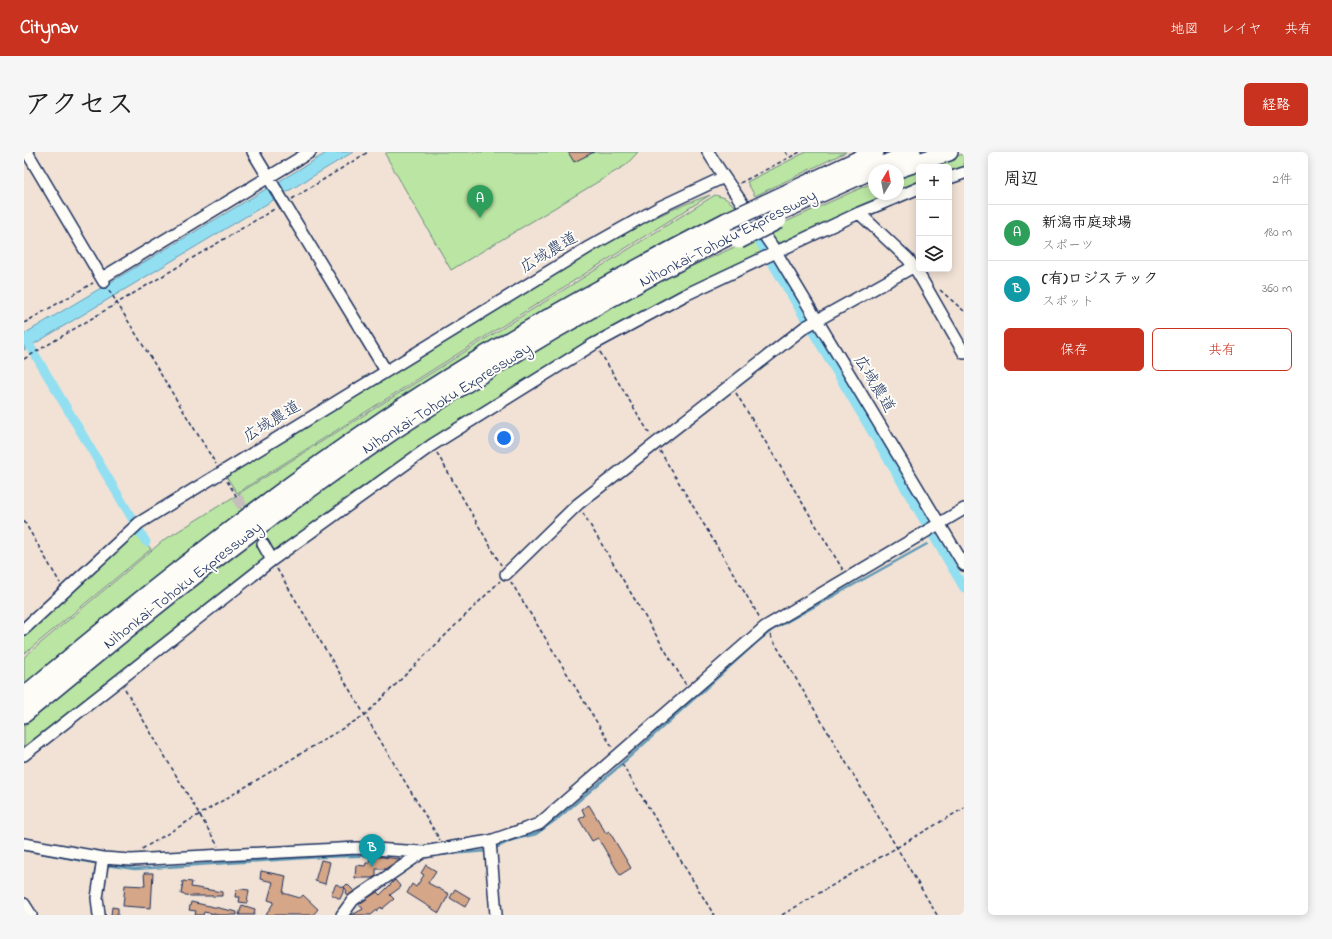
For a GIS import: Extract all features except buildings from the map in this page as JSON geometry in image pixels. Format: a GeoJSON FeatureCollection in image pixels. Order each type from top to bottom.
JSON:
{"type":"FeatureCollection","features":[{"type":"Feature","properties":{"kind":"highway"},"geometry":{"type":"LineString","coordinates":[[784,194],[837,162],[860,152]]}},
{"type":"Feature","properties":{"kind":"highway","name":"Nihonkai-Tohoku Expressway"},"geometry":{"type":"LineString","coordinates":[[773,212],[784,194],[875,152]]}},
{"type":"Feature","properties":{"kind":"highway","name":"Nihonkai-Tohoku Expressway"},"geometry":{"type":"LineString","coordinates":[[24,696],[212,543],[385,419],[449,378],[549,317],[636,268],[734,231],[773,212],[912,152]]}},
{"type":"Feature","properties":{"kind":"highway"},"geometry":{"type":"LineString","coordinates":[[904,167],[949,152]]}},
{"type":"Feature","properties":{"kind":"highway"},"geometry":{"type":"LineString","coordinates":[[773,212],[868,180]]}},
{"type":"Feature","properties":{"kind":"highway","name":"Nihonkai-Tohoku Expressway"},"geometry":{"type":"LineString","coordinates":[[24,714],[179,587],[272,517],[384,437],[555,331],[720,241],[734,231]]}},
{"type":"Feature","properties":{"kind":"street"},"geometry":{"type":"LineString","coordinates":[[27,152],[103,280],[269,179],[310,152]]}},
{"type":"Feature","properties":{"kind":"street"},"geometry":{"type":"LineString","coordinates":[[253,152],[386,371]]}},
{"type":"Feature","properties":{"kind":"street"},"geometry":{"type":"LineString","coordinates":[[708,152],[724,177]]}},
{"type":"Feature","properties":{"kind":"street"},"geometry":{"type":"LineString","coordinates":[[952,177],[964,173]]}},
{"type":"Feature","properties":{"kind":"street","name":"広域農道"},"geometry":{"type":"LineString","coordinates":[[24,629],[139,523],[589,247],[660,206],[724,177],[776,252],[964,565]]}},
{"type":"Feature","properties":{"kind":"street"},"geometry":{"type":"LineString","coordinates":[[24,756],[272,560],[432,445],[594,344],[685,296],[776,252],[859,213],[916,189]]}},
{"type":"Feature","properties":{"kind":"street"},"geometry":{"type":"LineString","coordinates":[[859,213],[913,266],[964,353]]}},
{"type":"Feature","properties":{"kind":"street"},"geometry":{"type":"LineString","coordinates":[[506,574],[578,504],[816,320],[913,266]]}},
{"type":"Feature","properties":{"kind":"street"},"geometry":{"type":"LineString","coordinates":[[24,844],[102,858],[131,860],[357,848],[423,852],[490,841],[538,824],[765,627],[964,509]]}},
{"type":"Feature","properties":{"kind":"street"},"geometry":{"type":"LineString","coordinates":[[263,544],[272,560]]}},
{"type":"Feature","properties":{"kind":"street"},"geometry":{"type":"LineString","coordinates":[[490,841],[496,915]]}},
{"type":"Feature","properties":{"kind":"street"},"geometry":{"type":"LineString","coordinates":[[342,915],[354,900],[423,852]]}},
{"type":"Feature","properties":{"kind":"street"},"geometry":{"type":"LineString","coordinates":[[99,915],[97,898],[102,858]]}},
{"type":"Feature","properties":{"kind":"street"},"geometry":{"type":"LineString","coordinates":[[24,904],[31,915]]}},
{"type":"Feature","properties":{"kind":"path"},"geometry":{"type":"LineString","coordinates":[[24,359],[118,304],[283,202],[368,152]]}},
{"type":"Feature","properties":{"kind":"path"},"geometry":{"type":"LineString","coordinates":[[785,152],[790,157]]}},
{"type":"Feature","properties":{"kind":"path"},"geometry":{"type":"LineString","coordinates":[[732,188],[800,152]]}},
{"type":"Feature","properties":{"kind":"path"},"geometry":{"type":"LineString","coordinates":[[24,323],[103,280],[237,497]]}},
{"type":"Feature","properties":{"kind":"path"},"geometry":{"type":"LineString","coordinates":[[934,286],[964,310]]}},
{"type":"Feature","properties":{"kind":"path"},"geometry":{"type":"LineString","coordinates":[[731,385],[848,578]]}},
{"type":"Feature","properties":{"kind":"path"},"geometry":{"type":"LineString","coordinates":[[432,445],[506,574],[714,915]]}},
{"type":"Feature","properties":{"kind":"path"},"geometry":{"type":"LineString","coordinates":[[578,504],[690,692]]}},
{"type":"Feature","properties":{"kind":"path"},"geometry":{"type":"LineString","coordinates":[[24,521],[65,591]]}},
{"type":"Feature","properties":{"kind":"path"},"geometry":{"type":"LineString","coordinates":[[272,560],[445,848]]}},
{"type":"Feature","properties":{"kind":"path"},"geometry":{"type":"LineString","coordinates":[[131,860],[136,853],[365,715],[506,574]]}},
{"type":"Feature","properties":{"kind":"path"},"geometry":{"type":"LineString","coordinates":[[120,680],[198,815],[224,855]]}},
{"type":"Feature","properties":{"kind":"path"},"geometry":{"type":"LineString","coordinates":[[782,915],[964,808]]}},
{"type":"Feature","properties":{"kind":"green space"},"geometry":{"type":"Polygon","coordinates":[[[388,152],[638,152],[626,165],[451,270],[385,154],[388,152]]]}},
{"type":"Feature","properties":{"kind":"green space"},"geometry":{"type":"Polygon","coordinates":[[[806,152],[846,152],[755,196],[747,182],[806,152]]]}},
{"type":"Feature","properties":{"kind":"green space"},"geometry":{"type":"Polygon","coordinates":[[[964,154],[964,167],[952,172],[952,164],[928,164],[964,154]]]}},
{"type":"Feature","properties":{"kind":"green space"},"geometry":{"type":"Polygon","coordinates":[[[916,168],[916,185],[904,190],[904,171],[916,168]]]}},
{"type":"Feature","properties":{"kind":"green space"},"geometry":{"type":"Polygon","coordinates":[[[868,185],[868,200],[875,200],[784,243],[775,242],[768,230],[868,185]]]}},
{"type":"Feature","properties":{"kind":"green space"},"geometry":{"type":"Polygon","coordinates":[[[710,195],[237,493],[226,476],[600,246],[654,218],[710,195]]]}},
{"type":"Feature","properties":{"kind":"green space"},"geometry":{"type":"Polygon","coordinates":[[[715,195],[725,198],[736,207],[597,281],[246,508],[238,494],[715,195]]]}},
{"type":"Feature","properties":{"kind":"green space"},"geometry":{"type":"Polygon","coordinates":[[[759,236],[768,250],[552,363],[460,421],[341,501],[279,550],[272,549],[262,534],[424,418],[595,314],[648,286],[759,236]]]}},
{"type":"Feature","properties":{"kind":"green space"},"geometry":{"type":"Polygon","coordinates":[[[235,496],[242,510],[24,685],[24,657],[164,540],[235,496]]]}},
{"type":"Feature","properties":{"kind":"green space"},"geometry":{"type":"Polygon","coordinates":[[[136,531],[151,549],[24,654],[24,633],[136,531]]]}},
{"type":"Feature","properties":{"kind":"green space"},"geometry":{"type":"Polygon","coordinates":[[[259,536],[265,550],[261,563],[137,659],[24,752],[24,726],[92,667],[259,536]]]}},
{"type":"Feature","properties":{"kind":"water"},"geometry":{"type":"Polygon","coordinates":[[[328,152],[353,152],[24,350],[24,334],[328,152]]]}},
{"type":"Feature","properties":{"kind":"waterway"},"geometry":{"type":"LineString","coordinates":[[758,239],[964,588]]}},
{"type":"Feature","properties":{"kind":"waterway"},"geometry":{"type":"LineString","coordinates":[[27,341],[146,542]]}},
{"type":"Feature","properties":{"kind":"waterway"},"geometry":{"type":"LineString","coordinates":[[495,848],[512,840],[536,834],[557,819],[616,769],[772,630],[927,544]]}},
{"type":"Feature","properties":{"kind":"waterway"},"geometry":{"type":"LineString","coordinates":[[24,850],[100,864]]}},
{"type":"Feature","properties":{"kind":"waterway"},"geometry":{"type":"LineString","coordinates":[[436,855],[488,851]]}},
{"type":"Feature","properties":{"kind":"waterway"},"geometry":{"type":"LineString","coordinates":[[105,865],[135,869],[321,857],[389,855]]}},
{"type":"Feature","properties":{"kind":"waterway"},"geometry":{"type":"LineString","coordinates":[[93,904],[93,915]]}},
{"type":"Feature","properties":{"kind":"tunnel"},"geometry":{"type":"LineString","coordinates":[[237,497],[263,544]]}},
{"type":"Feature","properties":{"kind":"place","name":"新潟市庭球場"},"geometry":{"type":"Point","coordinates":[480,218]}},
{"type":"Feature","properties":{"kind":"place","name":"(有)ロジステック"},"geometry":{"type":"Point","coordinates":[372,867]}}]}
